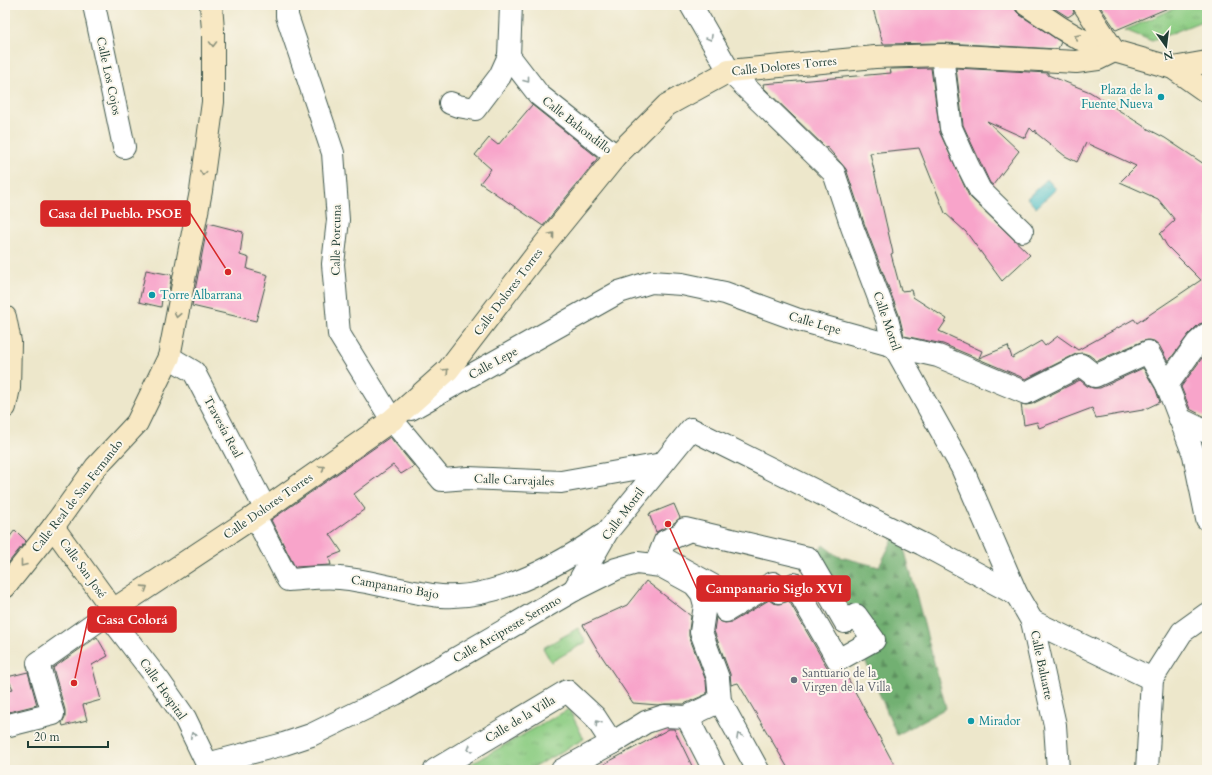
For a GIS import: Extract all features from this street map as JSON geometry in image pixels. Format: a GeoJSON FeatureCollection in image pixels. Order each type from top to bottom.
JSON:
{"type":"FeatureCollection","features":[{"type":"Feature","properties":{"kind":"street","name":"Calle Los Cojos"},"geometry":{"type":"LineString","coordinates":[[94,5],[124,147]]}},
{"type":"Feature","properties":{"kind":"street","name":"Calle Real de San Fernando"},"geometry":{"type":"LineString","coordinates":[[5,587],[53,527],[96,467],[137,423],[170,357],[201,191],[213,102],[213,30],[211,5]]}},
{"type":"Feature","properties":{"kind":"street","name":"Calle Porcuna"},"geometry":{"type":"LineString","coordinates":[[287,5],[287,16],[333,153],[338,220],[333,264],[339,334],[392,420]]}},
{"type":"Feature","properties":{"kind":"street"},"geometry":{"type":"LineString","coordinates":[[450,103],[475,109],[489,93],[500,76],[509,56],[511,5]]}},
{"type":"Feature","properties":{"kind":"street","name":"Calle Motril"},"geometry":{"type":"LineString","coordinates":[[691,5],[729,70],[834,173],[852,227],[887,319],[894,346],[962,468],[1016,595],[1032,621]]}},
{"type":"Feature","properties":{"kind":"street"},"geometry":{"type":"LineString","coordinates":[[1027,5],[1080,39],[1114,51],[1173,68],[1207,92]]}},
{"type":"Feature","properties":{"kind":"street"},"geometry":{"type":"LineString","coordinates":[[1084,5],[1114,51]]}},
{"type":"Feature","properties":{"kind":"street","name":"Calle Dolores Torres"},"geometry":{"type":"LineString","coordinates":[[5,726],[53,714],[38,662],[260,512],[392,420],[448,370],[539,251],[616,156],[668,105],[729,70],[875,57],[942,55],[1076,62],[1098,59],[1114,51]]}},
{"type":"Feature","properties":{"kind":"street"},"geometry":{"type":"LineString","coordinates":[[942,55],[951,128],[968,166],[980,190],[1022,231]]}},
{"type":"Feature","properties":{"kind":"street","name":"Calle Bahondillo"},"geometry":{"type":"LineString","coordinates":[[509,56],[539,95],[616,156]]}},
{"type":"Feature","properties":{"kind":"street"},"geometry":{"type":"LineString","coordinates":[[1173,68],[1207,62]]}},
{"type":"Feature","properties":{"kind":"street","name":"Calle Lepe"},"geometry":{"type":"LineString","coordinates":[[392,420],[619,292],[651,282],[682,284],[725,293],[796,319],[894,346],[938,356],[1026,393],[1081,365],[1095,376],[1148,352],[1167,385]]}},
{"type":"Feature","properties":{"kind":"street"},"geometry":{"type":"LineString","coordinates":[[5,317],[10,342],[9,388],[5,407]]}},
{"type":"Feature","properties":{"kind":"street"},"geometry":{"type":"LineString","coordinates":[[1207,334],[1197,343],[1167,385],[1194,455],[1207,519]]}},
{"type":"Feature","properties":{"kind":"street","name":"Travesía Real"},"geometry":{"type":"LineString","coordinates":[[170,357],[194,372],[260,512]]}},
{"type":"Feature","properties":{"kind":"street"},"geometry":{"type":"LineString","coordinates":[[1180,418],[1207,432]]}},
{"type":"Feature","properties":{"kind":"street","name":"Calle Carvajales"},"geometry":{"type":"LineString","coordinates":[[392,420],[442,480],[468,478],[561,482],[662,464]]}},
{"type":"Feature","properties":{"kind":"street","name":"Calle Motril"},"geometry":{"type":"LineString","coordinates":[[574,590],[607,532],[691,429],[922,544],[1016,595]]}},
{"type":"Feature","properties":{"kind":"street","name":"Campanario Bajo"},"geometry":{"type":"LineString","coordinates":[[260,512],[288,580],[339,577],[442,596],[465,595],[489,591],[526,578],[558,564],[607,532]]}},
{"type":"Feature","properties":{"kind":"street","name":"Calle San José"},"geometry":{"type":"LineString","coordinates":[[53,527],[110,612]]}},
{"type":"Feature","properties":{"kind":"street"},"geometry":{"type":"LineString","coordinates":[[685,529],[808,558],[845,622],[856,616],[874,640],[838,660],[794,584],[779,592],[773,583],[726,611],[717,588],[659,556],[664,541],[686,532],[685,529]]}},
{"type":"Feature","properties":{"kind":"street","name":"Calle Arcipreste Serrano"},"geometry":{"type":"LineString","coordinates":[[208,767],[311,735],[395,694],[574,590],[616,569],[637,563],[661,566],[694,584],[702,594],[705,605],[701,632],[718,678],[720,701]]}},
{"type":"Feature","properties":{"kind":"street","name":"Calle Hospital"},"geometry":{"type":"LineString","coordinates":[[110,612],[185,718],[208,767]]}},
{"type":"Feature","properties":{"kind":"street"},"geometry":{"type":"LineString","coordinates":[[1147,770],[1152,679],[1182,632],[1207,614]]}},
{"type":"Feature","properties":{"kind":"street","name":"Calle Baluarte"},"geometry":{"type":"LineString","coordinates":[[1032,621],[1152,679]]}},
{"type":"Feature","properties":{"kind":"street","name":"Calle Baluarte"},"geometry":{"type":"LineString","coordinates":[[1032,621],[1055,725],[1058,770]]}},
{"type":"Feature","properties":{"kind":"street","name":"Calle de la Villa"},"geometry":{"type":"LineString","coordinates":[[435,770],[567,691],[595,717],[612,743]]}},
{"type":"Feature","properties":{"kind":"street"},"geometry":{"type":"LineString","coordinates":[[565,769],[646,722],[664,716],[687,716],[720,701],[758,770]]}},
{"type":"Feature","properties":{"kind":"street"},"geometry":{"type":"LineString","coordinates":[[687,716],[714,770]]}},
{"type":"Feature","properties":{"kind":"green space"},"geometry":{"type":"Polygon","coordinates":[[[1182,5],[1207,5],[1207,19],[1152,41],[1125,30],[1182,5]]]}},
{"type":"Feature","properties":{"kind":"green space"},"geometry":{"type":"Polygon","coordinates":[[[894,537],[904,548],[946,708],[897,735],[862,653],[884,641],[846,613],[815,557],[823,545],[837,556],[879,567],[894,537]]]}},
{"type":"Feature","properties":{"kind":"green space"},"geometry":{"type":"Polygon","coordinates":[[[578,628],[586,642],[551,662],[543,648],[578,628]]]}},
{"type":"Feature","properties":{"kind":"green space"},"geometry":{"type":"Polygon","coordinates":[[[569,709],[584,739],[529,770],[460,770],[569,709]]]}},
{"type":"Feature","properties":{"kind":"water"},"geometry":{"type":"Polygon","coordinates":[[[1047,179],[1056,189],[1036,208],[1027,198],[1047,179]]]}},
{"type":"Feature","properties":{"kind":"building"},"geometry":{"type":"Polygon","coordinates":[[[872,5],[1015,5],[1016,11],[1020,15],[1061,42],[1058,49],[943,43],[883,44],[872,5]]]}},
{"type":"Feature","properties":{"kind":"building"},"geometry":{"type":"Polygon","coordinates":[[[1049,5],[1072,5],[1074,13],[1068,17],[1049,5]]]}},
{"type":"Feature","properties":{"kind":"building"},"geometry":{"type":"Polygon","coordinates":[[[1099,5],[1175,5],[1116,30],[1099,5]]]}},
{"type":"Feature","properties":{"kind":"building"},"geometry":{"type":"Polygon","coordinates":[[[931,68],[940,133],[969,196],[1030,255],[1002,281],[966,232],[945,213],[919,148],[870,153],[893,253],[891,254],[901,291],[911,290],[913,297],[947,319],[939,331],[982,351],[979,358],[1008,346],[1012,358],[1041,341],[1045,346],[1058,336],[1078,350],[1134,319],[1137,323],[1201,280],[1167,246],[1160,234],[1175,220],[1158,199],[1120,182],[1136,166],[1086,143],[1077,162],[1065,156],[1036,133],[1036,130],[1034,132],[1030,128],[1025,138],[987,121],[1019,151],[993,185],[990,183],[963,125],[956,68],[1048,73],[1048,75],[1090,92],[1148,129],[1165,138],[1207,166],[1207,322],[1199,324],[1189,334],[1168,362],[1159,345],[1154,341],[1148,340],[1097,361],[1089,355],[1083,353],[1076,354],[1026,379],[943,344],[904,336],[899,315],[864,223],[846,169],[828,148],[825,147],[764,88],[763,84],[891,73],[890,69],[931,68]]]}},
{"type":"Feature","properties":{"kind":"building"},"geometry":{"type":"Polygon","coordinates":[[[532,105],[597,157],[597,159],[543,226],[480,183],[491,169],[475,155],[489,138],[498,145],[532,105]]]}},
{"type":"Feature","properties":{"kind":"building"},"geometry":{"type":"Polygon","coordinates":[[[208,223],[243,232],[240,255],[249,258],[247,269],[268,275],[256,321],[192,306],[208,223]]]}},
{"type":"Feature","properties":{"kind":"building","name":"Torre Albarrana"},"geometry":{"type":"Polygon","coordinates":[[[146,270],[172,275],[167,300],[162,299],[161,307],[139,302],[146,270]]]}},
{"type":"Feature","properties":{"kind":"building"},"geometry":{"type":"Polygon","coordinates":[[[1207,351],[1207,418],[1190,409],[1181,387],[1207,351]]]}},
{"type":"Feature","properties":{"kind":"building"},"geometry":{"type":"Polygon","coordinates":[[[1143,368],[1156,390],[1160,402],[1143,410],[1096,418],[1092,408],[1039,428],[1037,422],[1024,425],[1021,404],[1032,404],[1080,380],[1087,386],[1100,388],[1143,368]]]}},
{"type":"Feature","properties":{"kind":"building"},"geometry":{"type":"Polygon","coordinates":[[[390,437],[414,466],[401,474],[393,465],[354,494],[365,509],[330,534],[342,552],[329,557],[331,565],[295,567],[271,520],[390,437]]]}},
{"type":"Feature","properties":{"kind":"building"},"geometry":{"type":"Polygon","coordinates":[[[674,504],[680,518],[674,523],[656,532],[649,514],[674,504]]]}},
{"type":"Feature","properties":{"kind":"building"},"geometry":{"type":"Polygon","coordinates":[[[15,530],[26,541],[5,567],[5,543],[15,530]]]}},
{"type":"Feature","properties":{"kind":"building"},"geometry":{"type":"Polygon","coordinates":[[[646,581],[691,616],[689,636],[706,681],[707,694],[684,704],[658,705],[633,703],[583,625],[627,605],[646,581]]]}},
{"type":"Feature","properties":{"kind":"building","name":"Santuario de la Virgen de la Villa"},"geometry":{"type":"Polygon","coordinates":[[[769,600],[773,603],[779,604],[789,601],[827,667],[831,671],[844,671],[897,770],[789,770],[738,683],[731,685],[730,674],[714,631],[716,617],[719,621],[725,623],[732,622],[769,600]]]}},
{"type":"Feature","properties":{"kind":"building"},"geometry":{"type":"Polygon","coordinates":[[[97,637],[108,656],[92,665],[101,700],[83,705],[87,720],[63,726],[62,723],[65,717],[65,710],[53,668],[97,637]]]}},
{"type":"Feature","properties":{"kind":"building"},"geometry":{"type":"Polygon","coordinates":[[[28,672],[37,705],[5,713],[5,691],[13,689],[7,677],[28,672]]]}},
{"type":"Feature","properties":{"kind":"building"},"geometry":{"type":"Polygon","coordinates":[[[669,729],[674,729],[694,770],[593,770],[669,729]]]}},
{"type":"Feature","properties":{"kind":"place","name":"Plaza de la Fuente Nueva"},"geometry":{"type":"Point","coordinates":[1161,97]}},
{"type":"Feature","properties":{"kind":"place","name":"Casa del Pueblo. PSOE"},"geometry":{"type":"Point","coordinates":[228,272]}},
{"type":"Feature","properties":{"kind":"place","name":"Torre Albarrana"},"geometry":{"type":"Point","coordinates":[152,295]}},
{"type":"Feature","properties":{"kind":"place","name":"Campanario Siglo XVI"},"geometry":{"type":"Point","coordinates":[668,524]}},
{"type":"Feature","properties":{"kind":"place","name":"Santuario de la Virgen de la Villa"},"geometry":{"type":"Point","coordinates":[794,680]}},
{"type":"Feature","properties":{"kind":"place","name":"Casa Colorá"},"geometry":{"type":"Point","coordinates":[74,683]}},
{"type":"Feature","properties":{"kind":"place","name":"Mirador"},"geometry":{"type":"Point","coordinates":[971,721]}}]}
